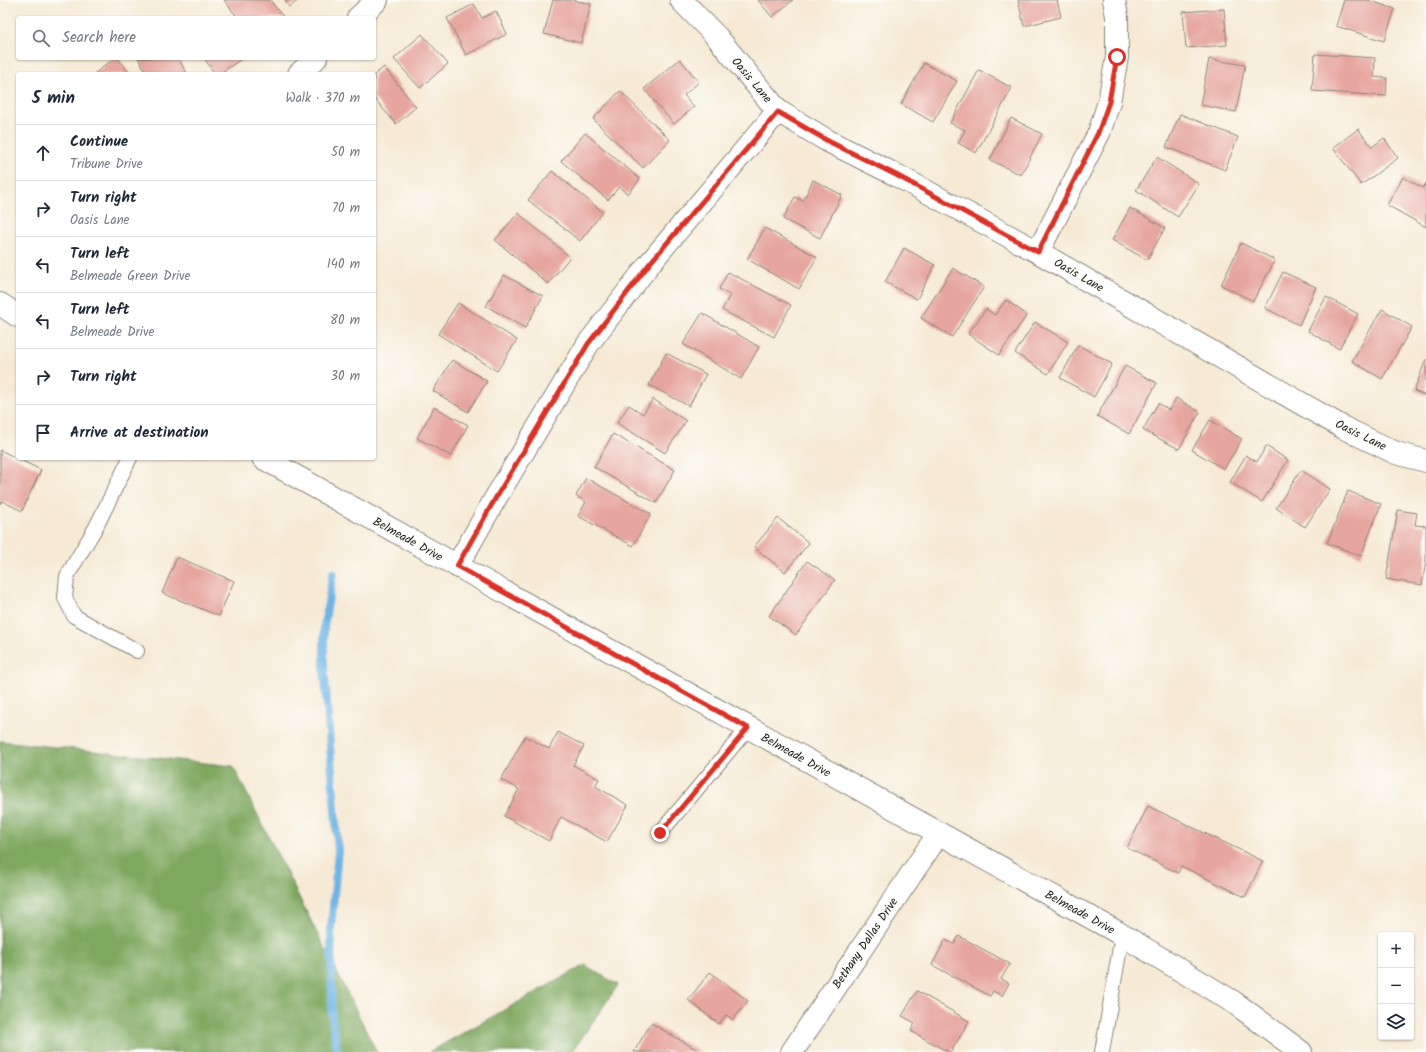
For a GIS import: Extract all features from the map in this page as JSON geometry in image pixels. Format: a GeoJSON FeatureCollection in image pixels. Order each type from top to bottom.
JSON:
{"type":"FeatureCollection","features":[{"type":"Feature","properties":{"kind":"street"},"geometry":{"type":"LineString","coordinates":[[360,16],[377,0]]}},
{"type":"Feature","properties":{"kind":"street","name":"Oasis Lane"},"geometry":{"type":"LineString","coordinates":[[681,0],[717,37],[778,112],[828,141],[896,175],[1038,252],[1344,428],[1396,453],[1426,461]]}},
{"type":"Feature","properties":{"kind":"street"},"geometry":{"type":"LineString","coordinates":[[1038,252],[1098,133],[1109,102],[1117,57],[1117,16],[1114,0]]}},
{"type":"Feature","properties":{"kind":"street"},"geometry":{"type":"LineString","coordinates":[[301,72],[314,60]]}},
{"type":"Feature","properties":{"kind":"street"},"geometry":{"type":"LineString","coordinates":[[457,566],[495,499],[588,344],[650,263],[778,112]]}},
{"type":"Feature","properties":{"kind":"street"},"geometry":{"type":"LineString","coordinates":[[0,304],[16,315]]}},
{"type":"Feature","properties":{"kind":"street","name":"Belmeade Drive"},"geometry":{"type":"LineString","coordinates":[[267,460],[1122,936],[1234,1003],[1301,1052]]}},
{"type":"Feature","properties":{"kind":"street","name":"Bethany Dallas Drive"},"geometry":{"type":"LineString","coordinates":[[792,1052],[939,833]]}},
{"type":"Feature","properties":{"kind":"lane"},"geometry":{"type":"LineString","coordinates":[[129,460],[96,527],[67,576],[65,598],[74,616],[138,651]]}},
{"type":"Feature","properties":{"kind":"lane"},"geometry":{"type":"LineString","coordinates":[[660,833],[748,728]]}},
{"type":"Feature","properties":{"kind":"lane"},"geometry":{"type":"LineString","coordinates":[[1102,1052],[1122,936]]}},
{"type":"Feature","properties":{"kind":"green space"},"geometry":{"type":"Polygon","coordinates":[[[0,741],[233,766],[377,1052],[0,1052],[0,741]]]}},
{"type":"Feature","properties":{"kind":"green space"},"geometry":{"type":"Polygon","coordinates":[[[585,965],[618,985],[572,1052],[429,1052],[585,965]]]}},
{"type":"Feature","properties":{"kind":"building"},"geometry":{"type":"Polygon","coordinates":[[[224,0],[270,0],[282,16],[236,16],[224,0]]]}},
{"type":"Feature","properties":{"kind":"building"},"geometry":{"type":"Polygon","coordinates":[[[285,0],[299,0],[289,7],[285,0]]]}},
{"type":"Feature","properties":{"kind":"building"},"geometry":{"type":"Polygon","coordinates":[[[553,0],[573,0],[591,4],[581,43],[544,34],[553,0]]]}},
{"type":"Feature","properties":{"kind":"building"},"geometry":{"type":"Polygon","coordinates":[[[758,0],[793,0],[772,17],[758,0]]]}},
{"type":"Feature","properties":{"kind":"building"},"geometry":{"type":"Polygon","coordinates":[[[1018,0],[1057,0],[1061,17],[1024,26],[1018,0]]]}},
{"type":"Feature","properties":{"kind":"building"},"geometry":{"type":"Polygon","coordinates":[[[1344,0],[1368,0],[1395,9],[1384,41],[1336,26],[1344,0]]]}},
{"type":"Feature","properties":{"kind":"building"},"geometry":{"type":"Polygon","coordinates":[[[474,4],[482,18],[496,11],[507,34],[466,55],[447,18],[474,4]]]}},
{"type":"Feature","properties":{"kind":"building"},"geometry":{"type":"Polygon","coordinates":[[[1224,9],[1227,45],[1186,48],[1183,12],[1224,9]]]}},
{"type":"Feature","properties":{"kind":"building"},"geometry":{"type":"Polygon","coordinates":[[[422,34],[448,64],[420,88],[394,59],[422,34]]]}},
{"type":"Feature","properties":{"kind":"building"},"geometry":{"type":"Polygon","coordinates":[[[1315,54],[1375,58],[1374,77],[1387,78],[1386,96],[1312,91],[1315,54]]]}},
{"type":"Feature","properties":{"kind":"building"},"geometry":{"type":"Polygon","coordinates":[[[680,59],[699,82],[684,95],[694,107],[674,124],[644,89],[680,59]]]}},
{"type":"Feature","properties":{"kind":"building"},"geometry":{"type":"Polygon","coordinates":[[[1209,59],[1245,65],[1236,112],[1200,105],[1209,59]]]}},
{"type":"Feature","properties":{"kind":"building"},"geometry":{"type":"Polygon","coordinates":[[[112,60],[120,60],[128,72],[97,72],[112,60]]]}},
{"type":"Feature","properties":{"kind":"building"},"geometry":{"type":"Polygon","coordinates":[[[139,60],[179,60],[186,72],[146,72],[139,60]]]}},
{"type":"Feature","properties":{"kind":"building"},"geometry":{"type":"Polygon","coordinates":[[[205,60],[240,60],[222,72],[214,72],[205,60]]]}},
{"type":"Feature","properties":{"kind":"building"},"geometry":{"type":"Polygon","coordinates":[[[924,63],[957,81],[933,122],[901,104],[924,63]]]}},
{"type":"Feature","properties":{"kind":"building"},"geometry":{"type":"Polygon","coordinates":[[[384,67],[416,107],[396,124],[376,100],[376,73],[384,67]]]}},
{"type":"Feature","properties":{"kind":"building"},"geometry":{"type":"Polygon","coordinates":[[[979,70],[1012,88],[976,153],[958,143],[965,130],[950,123],[979,70]]]}},
{"type":"Feature","properties":{"kind":"building"},"geometry":{"type":"Polygon","coordinates":[[[620,91],[670,140],[643,168],[593,119],[620,91]]]}},
{"type":"Feature","properties":{"kind":"building"},"geometry":{"type":"Polygon","coordinates":[[[1180,114],[1238,137],[1225,170],[1166,147],[1180,114]]]}},
{"type":"Feature","properties":{"kind":"building"},"geometry":{"type":"Polygon","coordinates":[[[1011,118],[1042,134],[1021,175],[990,160],[1011,118]]]}},
{"type":"Feature","properties":{"kind":"building"},"geometry":{"type":"Polygon","coordinates":[[[1358,129],[1372,147],[1384,138],[1398,158],[1361,185],[1333,148],[1358,129]]]}},
{"type":"Feature","properties":{"kind":"building"},"geometry":{"type":"Polygon","coordinates":[[[585,133],[640,179],[628,194],[619,187],[608,200],[561,161],[585,133]]]}},
{"type":"Feature","properties":{"kind":"building"},"geometry":{"type":"Polygon","coordinates":[[[1157,157],[1199,184],[1178,217],[1136,190],[1157,157]]]}},
{"type":"Feature","properties":{"kind":"building"},"geometry":{"type":"Polygon","coordinates":[[[552,171],[603,212],[580,241],[528,200],[552,171]]]}},
{"type":"Feature","properties":{"kind":"building"},"geometry":{"type":"Polygon","coordinates":[[[1403,177],[1423,188],[1426,183],[1426,227],[1387,205],[1403,177]]]}},
{"type":"Feature","properties":{"kind":"building"},"geometry":{"type":"Polygon","coordinates":[[[813,180],[842,195],[820,238],[783,219],[795,197],[803,201],[813,180]]]}},
{"type":"Feature","properties":{"kind":"building"},"geometry":{"type":"Polygon","coordinates":[[[1130,208],[1165,228],[1147,260],[1112,240],[1130,208]]]}},
{"type":"Feature","properties":{"kind":"building"},"geometry":{"type":"Polygon","coordinates":[[[518,213],[570,257],[548,284],[495,240],[518,213]]]}},
{"type":"Feature","properties":{"kind":"building"},"geometry":{"type":"Polygon","coordinates":[[[765,228],[817,257],[799,289],[747,259],[765,228]]]}},
{"type":"Feature","properties":{"kind":"building"},"geometry":{"type":"Polygon","coordinates":[[[1241,243],[1275,260],[1253,301],[1221,285],[1241,243]]]}},
{"type":"Feature","properties":{"kind":"building"},"geometry":{"type":"Polygon","coordinates":[[[904,248],[935,265],[917,299],[885,282],[904,248]]]}},
{"type":"Feature","properties":{"kind":"building"},"geometry":{"type":"Polygon","coordinates":[[[953,268],[984,287],[952,337],[921,318],[953,268]]]}},
{"type":"Feature","properties":{"kind":"building"},"geometry":{"type":"Polygon","coordinates":[[[728,272],[791,305],[774,337],[722,310],[730,295],[719,289],[728,272]]]}},
{"type":"Feature","properties":{"kind":"building"},"geometry":{"type":"Polygon","coordinates":[[[1283,272],[1316,287],[1299,325],[1265,308],[1283,272]]]}},
{"type":"Feature","properties":{"kind":"building"},"geometry":{"type":"Polygon","coordinates":[[[504,275],[543,296],[525,328],[486,306],[504,275]]]}},
{"type":"Feature","properties":{"kind":"building"},"geometry":{"type":"Polygon","coordinates":[[[1326,297],[1358,314],[1339,349],[1308,331],[1326,297]]]}},
{"type":"Feature","properties":{"kind":"building"},"geometry":{"type":"Polygon","coordinates":[[[1006,300],[1027,315],[999,355],[968,334],[986,309],[995,315],[1006,300]]]}},
{"type":"Feature","properties":{"kind":"building"},"geometry":{"type":"Polygon","coordinates":[[[458,303],[517,340],[497,371],[438,334],[458,303]]]}},
{"type":"Feature","properties":{"kind":"building"},"geometry":{"type":"Polygon","coordinates":[[[1382,309],[1412,327],[1382,379],[1352,361],[1382,309]]]}},
{"type":"Feature","properties":{"kind":"building"},"geometry":{"type":"Polygon","coordinates":[[[702,313],[759,347],[741,379],[683,344],[702,313]]]}},
{"type":"Feature","properties":{"kind":"building"},"geometry":{"type":"Polygon","coordinates":[[[1035,322],[1068,342],[1048,374],[1015,353],[1035,322]]]}},
{"type":"Feature","properties":{"kind":"building"},"geometry":{"type":"Polygon","coordinates":[[[1078,345],[1112,364],[1094,397],[1060,378],[1078,345]]]}},
{"type":"Feature","properties":{"kind":"building"},"geometry":{"type":"Polygon","coordinates":[[[666,353],[706,374],[689,406],[649,385],[666,353]]]}},
{"type":"Feature","properties":{"kind":"building"},"geometry":{"type":"Polygon","coordinates":[[[1426,359],[1426,396],[1414,391],[1426,359]]]}},
{"type":"Feature","properties":{"kind":"building"},"geometry":{"type":"Polygon","coordinates":[[[452,360],[487,381],[468,412],[433,391],[452,360]]]}},
{"type":"Feature","properties":{"kind":"building"},"geometry":{"type":"Polygon","coordinates":[[[1125,366],[1157,383],[1129,434],[1097,416],[1125,366]]]}},
{"type":"Feature","properties":{"kind":"building"},"geometry":{"type":"Polygon","coordinates":[[[1176,398],[1200,412],[1179,449],[1143,430],[1158,403],[1169,410],[1176,398]]]}},
{"type":"Feature","properties":{"kind":"building"},"geometry":{"type":"Polygon","coordinates":[[[653,399],[686,421],[665,453],[617,423],[629,405],[643,414],[653,399]]]}},
{"type":"Feature","properties":{"kind":"building"},"geometry":{"type":"Polygon","coordinates":[[[434,407],[468,425],[451,456],[417,438],[434,407]]]}},
{"type":"Feature","properties":{"kind":"building"},"geometry":{"type":"Polygon","coordinates":[[[1210,420],[1242,439],[1224,469],[1192,450],[1210,420]]]}},
{"type":"Feature","properties":{"kind":"building"},"geometry":{"type":"Polygon","coordinates":[[[613,434],[675,470],[656,503],[594,467],[613,434]]]}},
{"type":"Feature","properties":{"kind":"building"},"geometry":{"type":"Polygon","coordinates":[[[1266,446],[1288,460],[1262,502],[1230,482],[1246,455],[1257,462],[1266,446]]]}},
{"type":"Feature","properties":{"kind":"building"},"geometry":{"type":"Polygon","coordinates":[[[0,450],[16,458],[16,460],[20,460],[41,470],[22,511],[2,501],[0,504],[0,450]]]}},
{"type":"Feature","properties":{"kind":"building"},"geometry":{"type":"Polygon","coordinates":[[[1301,470],[1330,489],[1305,527],[1276,508],[1301,470]]]}},
{"type":"Feature","properties":{"kind":"building"},"geometry":{"type":"Polygon","coordinates":[[[586,478],[651,514],[633,546],[578,516],[586,502],[576,496],[586,478]]]}},
{"type":"Feature","properties":{"kind":"building"},"geometry":{"type":"Polygon","coordinates":[[[1348,491],[1381,504],[1361,556],[1327,543],[1348,491]]]}},
{"type":"Feature","properties":{"kind":"building"},"geometry":{"type":"Polygon","coordinates":[[[1398,510],[1417,513],[1415,525],[1426,526],[1426,561],[1422,585],[1386,579],[1398,510]]]}},
{"type":"Feature","properties":{"kind":"building"},"geometry":{"type":"Polygon","coordinates":[[[778,518],[809,543],[785,572],[754,547],[778,518]]]}},
{"type":"Feature","properties":{"kind":"building"},"geometry":{"type":"Polygon","coordinates":[[[177,557],[234,581],[219,616],[162,593],[177,557]]]}},
{"type":"Feature","properties":{"kind":"building"},"geometry":{"type":"Polygon","coordinates":[[[807,561],[835,580],[796,635],[769,616],[807,561]]]}},
{"type":"Feature","properties":{"kind":"building"},"geometry":{"type":"Polygon","coordinates":[[[558,732],[584,746],[573,765],[599,779],[595,786],[628,805],[607,842],[561,817],[549,841],[504,816],[519,789],[501,780],[525,736],[549,749],[558,732]]]}},
{"type":"Feature","properties":{"kind":"building"},"geometry":{"type":"Polygon","coordinates":[[[1148,806],[1263,861],[1245,897],[1181,866],[1178,873],[1127,848],[1148,806]]]}},
{"type":"Feature","properties":{"kind":"building"},"geometry":{"type":"Polygon","coordinates":[[[959,936],[1010,964],[1001,979],[1009,983],[1002,996],[993,991],[990,996],[932,965],[945,940],[954,944],[959,936]]]}},
{"type":"Feature","properties":{"kind":"building"},"geometry":{"type":"Polygon","coordinates":[[[710,972],[748,1001],[733,1020],[726,1015],[719,1024],[688,1000],[710,972]]]}},
{"type":"Feature","properties":{"kind":"building"},"geometry":{"type":"Polygon","coordinates":[[[917,991],[969,1021],[951,1052],[948,1052],[911,1031],[915,1023],[902,1016],[917,991]]]}},
{"type":"Feature","properties":{"kind":"building"},"geometry":{"type":"Polygon","coordinates":[[[651,1023],[701,1052],[634,1052],[651,1023]]]}},
{"type":"Feature","properties":{"kind":"waterway"},"geometry":{"type":"LineString","coordinates":[[333,573],[324,626],[324,666],[338,851],[331,928],[332,1019],[337,1052]]}},
{"type":"Feature","properties":{"kind":"route"},"geometry":{"type":"LineString","coordinates":[[660,833],[748,728],[457,566],[495,499],[588,344],[650,263],[778,112],[828,141],[896,175],[1038,252],[1098,133],[1109,102],[1117,57]]}}]}
